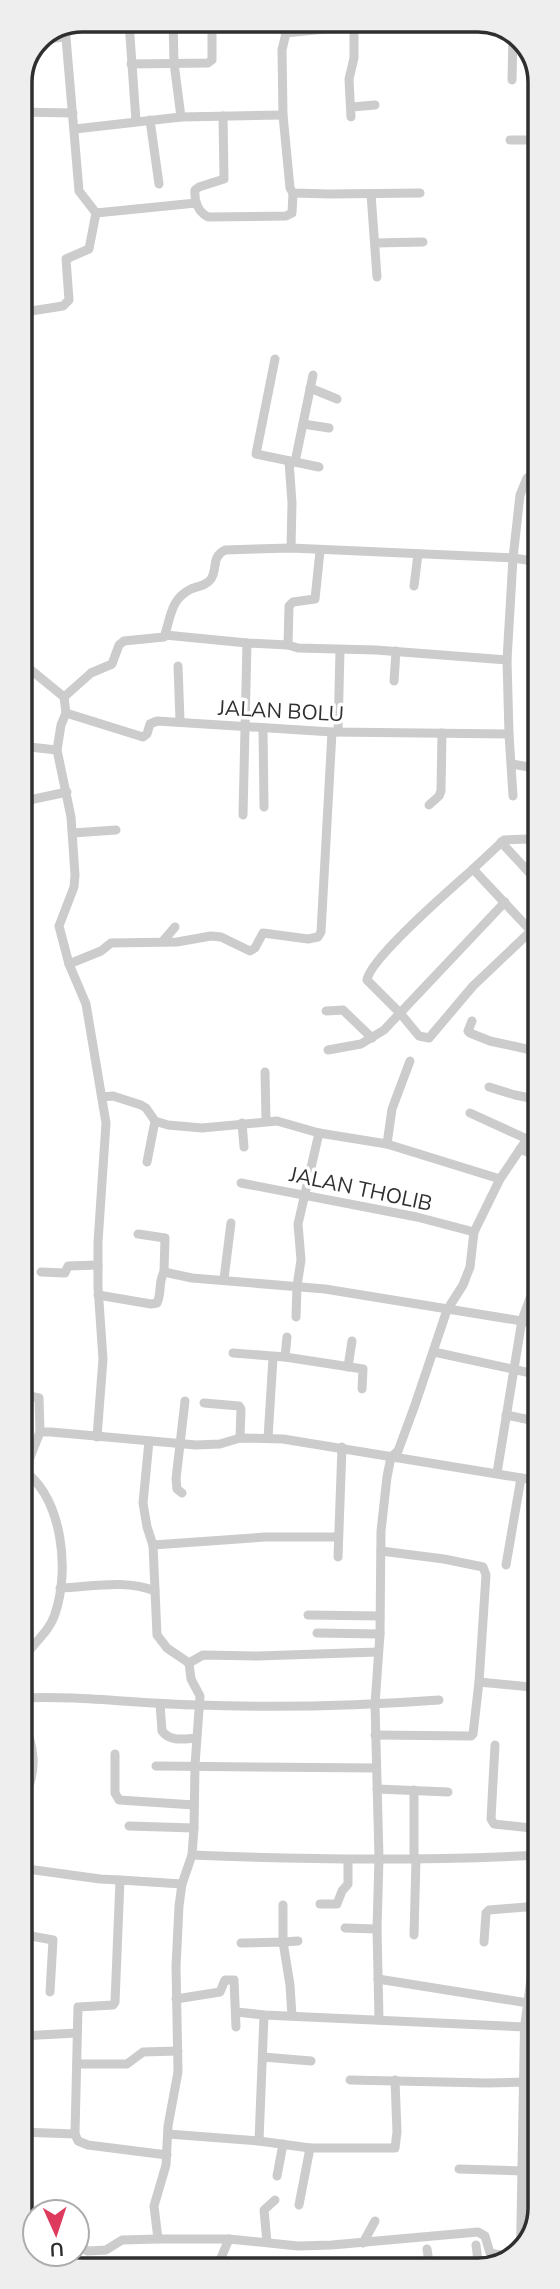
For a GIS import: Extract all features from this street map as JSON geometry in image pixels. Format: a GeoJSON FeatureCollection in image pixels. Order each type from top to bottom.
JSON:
{"type":"FeatureCollection","features":[{"type":"Feature","properties":{"kind":"street"},"geometry":{"type":"LineString","coordinates":[[129,32],[136,121]]}},
{"type":"Feature","properties":{"kind":"street"},"geometry":{"type":"LineString","coordinates":[[173,32],[181,117]]}},
{"type":"Feature","properties":{"kind":"street"},"geometry":{"type":"LineString","coordinates":[[131,64],[208,63],[212,60],[212,32]]}},
{"type":"Feature","properties":{"kind":"street"},"geometry":{"type":"LineString","coordinates":[[223,116],[224,179],[195,190],[202,214],[208,217],[290,214],[293,209],[293,193],[289,183],[283,115],[282,50],[286,33],[293,32]]}},
{"type":"Feature","properties":{"kind":"street"},"geometry":{"type":"LineString","coordinates":[[355,32],[354,58],[349,79],[351,112],[375,105]]}},
{"type":"Feature","properties":{"kind":"street"},"geometry":{"type":"LineString","coordinates":[[32,311],[63,306],[69,300],[66,259],[89,249],[96,214],[79,191],[65,37],[58,38]]}},
{"type":"Feature","properties":{"kind":"street"},"geometry":{"type":"LineString","coordinates":[[512,80],[513,45]]}},
{"type":"Feature","properties":{"kind":"street"},"geometry":{"type":"LineString","coordinates":[[32,112],[73,113]]}},
{"type":"Feature","properties":{"kind":"street"},"geometry":{"type":"LineString","coordinates":[[75,128],[181,117],[283,115]]}},
{"type":"Feature","properties":{"kind":"street"},"geometry":{"type":"LineString","coordinates":[[150,120],[159,184]]}},
{"type":"Feature","properties":{"kind":"street"},"geometry":{"type":"LineString","coordinates":[[510,140],[528,140]]}},
{"type":"Feature","properties":{"kind":"street"},"geometry":{"type":"LineString","coordinates":[[293,193],[420,193]]}},
{"type":"Feature","properties":{"kind":"street"},"geometry":{"type":"LineString","coordinates":[[371,194],[377,277]]}},
{"type":"Feature","properties":{"kind":"street"},"geometry":{"type":"LineString","coordinates":[[96,214],[197,203]]}},
{"type":"Feature","properties":{"kind":"street"},"geometry":{"type":"LineString","coordinates":[[374,243],[423,242]]}},
{"type":"Feature","properties":{"kind":"street"},"geometry":{"type":"LineString","coordinates":[[275,359],[256,454],[319,467]]}},
{"type":"Feature","properties":{"kind":"street"},"geometry":{"type":"LineString","coordinates":[[291,548],[292,461],[313,375]]}},
{"type":"Feature","properties":{"kind":"street"},"geometry":{"type":"LineString","coordinates":[[310,388],[337,399]]}},
{"type":"Feature","properties":{"kind":"street"},"geometry":{"type":"LineString","coordinates":[[303,424],[329,428]]}},
{"type":"Feature","properties":{"kind":"street"},"geometry":{"type":"LineString","coordinates":[[513,796],[507,660],[520,495],[528,477]]}},
{"type":"Feature","properties":{"kind":"street"},"geometry":{"type":"LineString","coordinates":[[165,635],[169,614],[175,602],[183,594],[210,581],[214,560],[221,552],[291,548],[528,560]]}},
{"type":"Feature","properties":{"kind":"street"},"geometry":{"type":"LineString","coordinates":[[288,645],[289,606],[293,601],[315,599],[320,551]]}},
{"type":"Feature","properties":{"kind":"street"},"geometry":{"type":"LineString","coordinates":[[414,586],[418,554]]}},
{"type":"Feature","properties":{"kind":"street"},"geometry":{"type":"LineString","coordinates":[[64,697],[91,673],[112,664],[119,645],[124,641],[165,635],[298,648],[396,651],[507,660]]}},
{"type":"Feature","properties":{"kind":"street"},"geometry":{"type":"LineString","coordinates":[[243,815],[247,643]]}},
{"type":"Feature","properties":{"kind":"street"},"geometry":{"type":"LineString","coordinates":[[69,964],[101,951],[111,943],[177,942],[216,936],[250,951],[255,948],[263,933],[308,939],[316,939],[321,935],[340,650]]}},
{"type":"Feature","properties":{"kind":"street"},"geometry":{"type":"LineString","coordinates":[[394,681],[396,651]]}},
{"type":"Feature","properties":{"kind":"street"},"geometry":{"type":"LineString","coordinates":[[178,666],[180,721]]}},
{"type":"Feature","properties":{"kind":"street"},"geometry":{"type":"LineString","coordinates":[[32,671],[64,697],[66,713],[57,750],[74,833],[74,887],[59,926],[69,964],[86,1004],[106,1138],[97,1265],[103,1359],[97,1437]]}},
{"type":"Feature","properties":{"kind":"street","name":"JALAN BOLU"},"geometry":{"type":"LineString","coordinates":[[66,713],[138,737],[145,736],[153,721],[335,732],[509,734]]}},
{"type":"Feature","properties":{"kind":"street"},"geometry":{"type":"LineString","coordinates":[[263,727],[264,807]]}},
{"type":"Feature","properties":{"kind":"street"},"geometry":{"type":"LineString","coordinates":[[429,805],[441,791],[442,733]]}},
{"type":"Feature","properties":{"kind":"street"},"geometry":{"type":"LineString","coordinates":[[32,748],[57,750]]}},
{"type":"Feature","properties":{"kind":"street"},"geometry":{"type":"LineString","coordinates":[[512,764],[528,767]]}},
{"type":"Feature","properties":{"kind":"street"},"geometry":{"type":"LineString","coordinates":[[32,799],[67,792]]}},
{"type":"Feature","properties":{"kind":"street"},"geometry":{"type":"LineString","coordinates":[[74,833],[117,830]]}},
{"type":"Feature","properties":{"kind":"street"},"geometry":{"type":"LineString","coordinates":[[528,839],[501,842],[415,921],[367,975],[369,983],[400,1013],[418,1036],[429,1038],[473,986],[528,938]]}},
{"type":"Feature","properties":{"kind":"street"},"geometry":{"type":"LineString","coordinates":[[501,842],[528,871]]}},
{"type":"Feature","properties":{"kind":"street"},"geometry":{"type":"LineString","coordinates":[[473,869],[528,924]]}},
{"type":"Feature","properties":{"kind":"street"},"geometry":{"type":"LineString","coordinates":[[328,1050],[345,1048],[372,1038],[400,1013],[505,902]]}},
{"type":"Feature","properties":{"kind":"street"},"geometry":{"type":"LineString","coordinates":[[163,941],[174,927]]}},
{"type":"Feature","properties":{"kind":"street"},"geometry":{"type":"LineString","coordinates":[[326,1011],[343,1010],[372,1038]]}},
{"type":"Feature","properties":{"kind":"street"},"geometry":{"type":"LineString","coordinates":[[472,1021],[468,1031],[470,1033],[490,1041],[528,1049]]}},
{"type":"Feature","properties":{"kind":"street"},"geometry":{"type":"LineString","coordinates":[[387,1144],[392,1109],[410,1062]]}},
{"type":"Feature","properties":{"kind":"street"},"geometry":{"type":"LineString","coordinates":[[265,1072],[267,1120]]}},
{"type":"Feature","properties":{"kind":"street"},"geometry":{"type":"LineString","coordinates":[[489,1087],[528,1098]]}},
{"type":"Feature","properties":{"kind":"street"},"geometry":{"type":"LineString","coordinates":[[102,1097],[113,1096],[141,1105],[155,1121],[192,1128],[277,1121],[319,1133],[387,1144],[500,1179]]}},
{"type":"Feature","properties":{"kind":"street"},"geometry":{"type":"LineString","coordinates":[[379,2020],[375,1704],[387,1477],[391,1457],[398,1451],[447,1310],[463,1285],[470,1266],[474,1232],[500,1179],[527,1139],[470,1113]]}},
{"type":"Feature","properties":{"kind":"street"},"geometry":{"type":"LineString","coordinates":[[147,1162],[155,1121]]}},
{"type":"Feature","properties":{"kind":"street"},"geometry":{"type":"LineString","coordinates":[[242,1124],[244,1147]]}},
{"type":"Feature","properties":{"kind":"street"},"geometry":{"type":"LineString","coordinates":[[296,1317],[301,1260],[298,1224],[319,1133]]}},
{"type":"Feature","properties":{"kind":"street"},"geometry":{"type":"LineString","coordinates":[[520,1149],[528,1152]]}},
{"type":"Feature","properties":{"kind":"street","name":"JALAN THOLIB"},"geometry":{"type":"LineString","coordinates":[[241,1183],[417,1217],[474,1232]]}},
{"type":"Feature","properties":{"kind":"street"},"geometry":{"type":"LineString","coordinates":[[224,1279],[231,1223]]}},
{"type":"Feature","properties":{"kind":"street"},"geometry":{"type":"LineString","coordinates":[[98,1295],[157,1303],[160,1296],[160,1279],[164,1272],[165,1238],[138,1234]]}},
{"type":"Feature","properties":{"kind":"street"},"geometry":{"type":"LineString","coordinates":[[41,1272],[65,1273],[68,1266],[97,1265]]}},
{"type":"Feature","properties":{"kind":"street"},"geometry":{"type":"LineString","coordinates":[[164,1272],[192,1278],[297,1286],[528,1321]]}},
{"type":"Feature","properties":{"kind":"street"},"geometry":{"type":"LineString","coordinates":[[497,1473],[522,1320],[528,1304]]}},
{"type":"Feature","properties":{"kind":"street"},"geometry":{"type":"LineString","coordinates":[[285,1357],[287,1337]]}},
{"type":"Feature","properties":{"kind":"street"},"geometry":{"type":"LineString","coordinates":[[348,1367],[352,1341]]}},
{"type":"Feature","properties":{"kind":"street"},"geometry":{"type":"LineString","coordinates":[[434,1352],[528,1371]]}},
{"type":"Feature","properties":{"kind":"street"},"geometry":{"type":"LineString","coordinates":[[233,1353],[363,1368],[362,1389]]}},
{"type":"Feature","properties":{"kind":"street"},"geometry":{"type":"LineString","coordinates":[[268,1438],[273,1357]]}},
{"type":"Feature","properties":{"kind":"street"},"geometry":{"type":"LineString","coordinates":[[32,1396],[39,1398],[40,1432],[32,1448]]}},
{"type":"Feature","properties":{"kind":"street"},"geometry":{"type":"LineString","coordinates":[[182,1493],[177,1489],[176,1479],[186,1401]]}},
{"type":"Feature","properties":{"kind":"street"},"geometry":{"type":"LineString","coordinates":[[204,1404],[239,1406],[240,1438]]}},
{"type":"Feature","properties":{"kind":"street"},"geometry":{"type":"LineString","coordinates":[[506,1415],[528,1420]]}},
{"type":"Feature","properties":{"kind":"street"},"geometry":{"type":"LineString","coordinates":[[40,1432],[181,1443],[220,1444],[240,1438],[268,1438],[342,1447],[528,1479]]}},
{"type":"Feature","properties":{"kind":"street"},"geometry":{"type":"LineString","coordinates":[[149,1441],[144,1503],[153,1545],[157,1635],[167,1648],[189,1663],[191,1679],[200,1696],[192,1855],[178,1906],[178,2072],[166,2165],[154,2206],[158,2239]]}},
{"type":"Feature","properties":{"kind":"street"},"geometry":{"type":"LineString","coordinates":[[338,1557],[342,1447]]}},
{"type":"Feature","properties":{"kind":"street"},"geometry":{"type":"LineString","coordinates":[[506,1565],[520,1478]]}},
{"type":"Feature","properties":{"kind":"street"},"geometry":{"type":"LineString","coordinates":[[32,1481],[46,1498],[59,1526],[63,1555],[55,1615],[32,1646]]}},
{"type":"Feature","properties":{"kind":"street"},"geometry":{"type":"LineString","coordinates":[[153,1545],[265,1537],[338,1536]]}},
{"type":"Feature","properties":{"kind":"street"},"geometry":{"type":"LineString","coordinates":[[375,1735],[471,1736],[479,1682],[486,1575],[483,1567],[476,1564],[381,1551]]}},
{"type":"Feature","properties":{"kind":"street"},"geometry":{"type":"LineString","coordinates":[[60,1588],[124,1584],[155,1591]]}},
{"type":"Feature","properties":{"kind":"street"},"geometry":{"type":"LineString","coordinates":[[308,1615],[380,1616]]}},
{"type":"Feature","properties":{"kind":"street"},"geometry":{"type":"LineString","coordinates":[[317,1633],[380,1634]]}},
{"type":"Feature","properties":{"kind":"street"},"geometry":{"type":"LineString","coordinates":[[189,1663],[203,1655],[258,1656],[378,1651]]}},
{"type":"Feature","properties":{"kind":"street"},"geometry":{"type":"LineString","coordinates":[[479,1682],[528,1686]]}},
{"type":"Feature","properties":{"kind":"street"},"geometry":{"type":"LineString","coordinates":[[32,1697],[53,1696],[160,1704],[330,1707],[439,1700]]}},
{"type":"Feature","properties":{"kind":"street"},"geometry":{"type":"LineString","coordinates":[[160,1704],[164,1734],[179,1739],[196,1738]]}},
{"type":"Feature","properties":{"kind":"street"},"geometry":{"type":"LineString","coordinates":[[32,1744],[32,1782]]}},
{"type":"Feature","properties":{"kind":"street"},"geometry":{"type":"LineString","coordinates":[[495,1745],[491,1819],[494,1824],[528,1828]]}},
{"type":"Feature","properties":{"kind":"street"},"geometry":{"type":"LineString","coordinates":[[115,1754],[115,1793],[119,1800],[194,1805]]}},
{"type":"Feature","properties":{"kind":"street"},"geometry":{"type":"LineString","coordinates":[[156,1766],[376,1768]]}},
{"type":"Feature","properties":{"kind":"street"},"geometry":{"type":"LineString","coordinates":[[377,1789],[448,1792]]}},
{"type":"Feature","properties":{"kind":"street"},"geometry":{"type":"LineString","coordinates":[[414,1790],[414,1934]]}},
{"type":"Feature","properties":{"kind":"street"},"geometry":{"type":"LineString","coordinates":[[130,1826],[194,1828]]}},
{"type":"Feature","properties":{"kind":"street"},"geometry":{"type":"LineString","coordinates":[[192,1855],[348,1860],[442,1860],[528,1856]]}},
{"type":"Feature","properties":{"kind":"street"},"geometry":{"type":"LineString","coordinates":[[320,1904],[339,1902],[342,1891],[348,1884],[348,1860]]}},
{"type":"Feature","properties":{"kind":"street"},"geometry":{"type":"LineString","coordinates":[[32,1870],[100,1879],[183,1884]]}},
{"type":"Feature","properties":{"kind":"street"},"geometry":{"type":"LineString","coordinates":[[120,1880],[117,1997],[113,2005],[78,2007],[75,2134],[78,2141],[88,2145],[167,2155]]}},
{"type":"Feature","properties":{"kind":"street"},"geometry":{"type":"LineString","coordinates":[[283,1905],[283,1942],[292,2016]]}},
{"type":"Feature","properties":{"kind":"street"},"geometry":{"type":"LineString","coordinates":[[484,1942],[488,1910],[528,1907]]}},
{"type":"Feature","properties":{"kind":"street"},"geometry":{"type":"LineString","coordinates":[[345,1928],[377,1929]]}},
{"type":"Feature","properties":{"kind":"street"},"geometry":{"type":"LineString","coordinates":[[32,1936],[53,1940],[50,1992]]}},
{"type":"Feature","properties":{"kind":"street"},"geometry":{"type":"LineString","coordinates":[[241,1943],[298,1941]]}},
{"type":"Feature","properties":{"kind":"street"},"geometry":{"type":"LineString","coordinates":[[176,1999],[220,1992],[225,1980],[233,1979],[236,2027]]}},
{"type":"Feature","properties":{"kind":"street"},"geometry":{"type":"LineString","coordinates":[[378,1979],[528,2003],[525,2026],[521,2232]]}},
{"type":"Feature","properties":{"kind":"street"},"geometry":{"type":"LineString","coordinates":[[237,2012],[525,2026]]}},
{"type":"Feature","properties":{"kind":"street"},"geometry":{"type":"LineString","coordinates":[[259,2141],[264,2015]]}},
{"type":"Feature","properties":{"kind":"street"},"geometry":{"type":"LineString","coordinates":[[32,2035],[77,2033]]}},
{"type":"Feature","properties":{"kind":"street"},"geometry":{"type":"LineString","coordinates":[[77,2064],[127,2064],[143,2052],[178,2052]]}},
{"type":"Feature","properties":{"kind":"street"},"geometry":{"type":"LineString","coordinates":[[264,2057],[311,2061]]}},
{"type":"Feature","properties":{"kind":"street"},"geometry":{"type":"LineString","coordinates":[[350,2080],[525,2082]]}},
{"type":"Feature","properties":{"kind":"street"},"geometry":{"type":"LineString","coordinates":[[168,2134],[310,2148],[395,2148],[395,2080]]}},
{"type":"Feature","properties":{"kind":"street"},"geometry":{"type":"LineString","coordinates":[[32,2132],[75,2134]]}},
{"type":"Feature","properties":{"kind":"street"},"geometry":{"type":"LineString","coordinates":[[277,2176],[283,2144]]}},
{"type":"Feature","properties":{"kind":"street"},"geometry":{"type":"LineString","coordinates":[[299,2205],[310,2148]]}},
{"type":"Feature","properties":{"kind":"street"},"geometry":{"type":"LineString","coordinates":[[459,2169],[523,2171]]}},
{"type":"Feature","properties":{"kind":"street"},"geometry":{"type":"LineString","coordinates":[[267,2242],[264,2210],[275,2200]]}},
{"type":"Feature","properties":{"kind":"street"},"geometry":{"type":"LineString","coordinates":[[363,2243],[375,2221]]}},
{"type":"Feature","properties":{"kind":"street"},"geometry":{"type":"LineString","coordinates":[[91,2251],[109,2249],[122,2240],[229,2239],[298,2246],[478,2232],[485,2236],[490,2253],[497,2254]]}},
{"type":"Feature","properties":{"kind":"street"},"geometry":{"type":"LineString","coordinates":[[221,2257],[229,2239]]}},
{"type":"Feature","properties":{"kind":"street"},"geometry":{"type":"LineString","coordinates":[[476,2245],[478,2258]]}},
{"type":"Feature","properties":{"kind":"street"},"geometry":{"type":"LineString","coordinates":[[427,2249],[428,2258]]}},
{"type":"Feature","properties":{"kind":"shaded area"},"geometry":{"type":"Polygon","coordinates":[[[523,2188],[528,2188],[528,2214],[525,2221],[523,2188]]]}}]}
